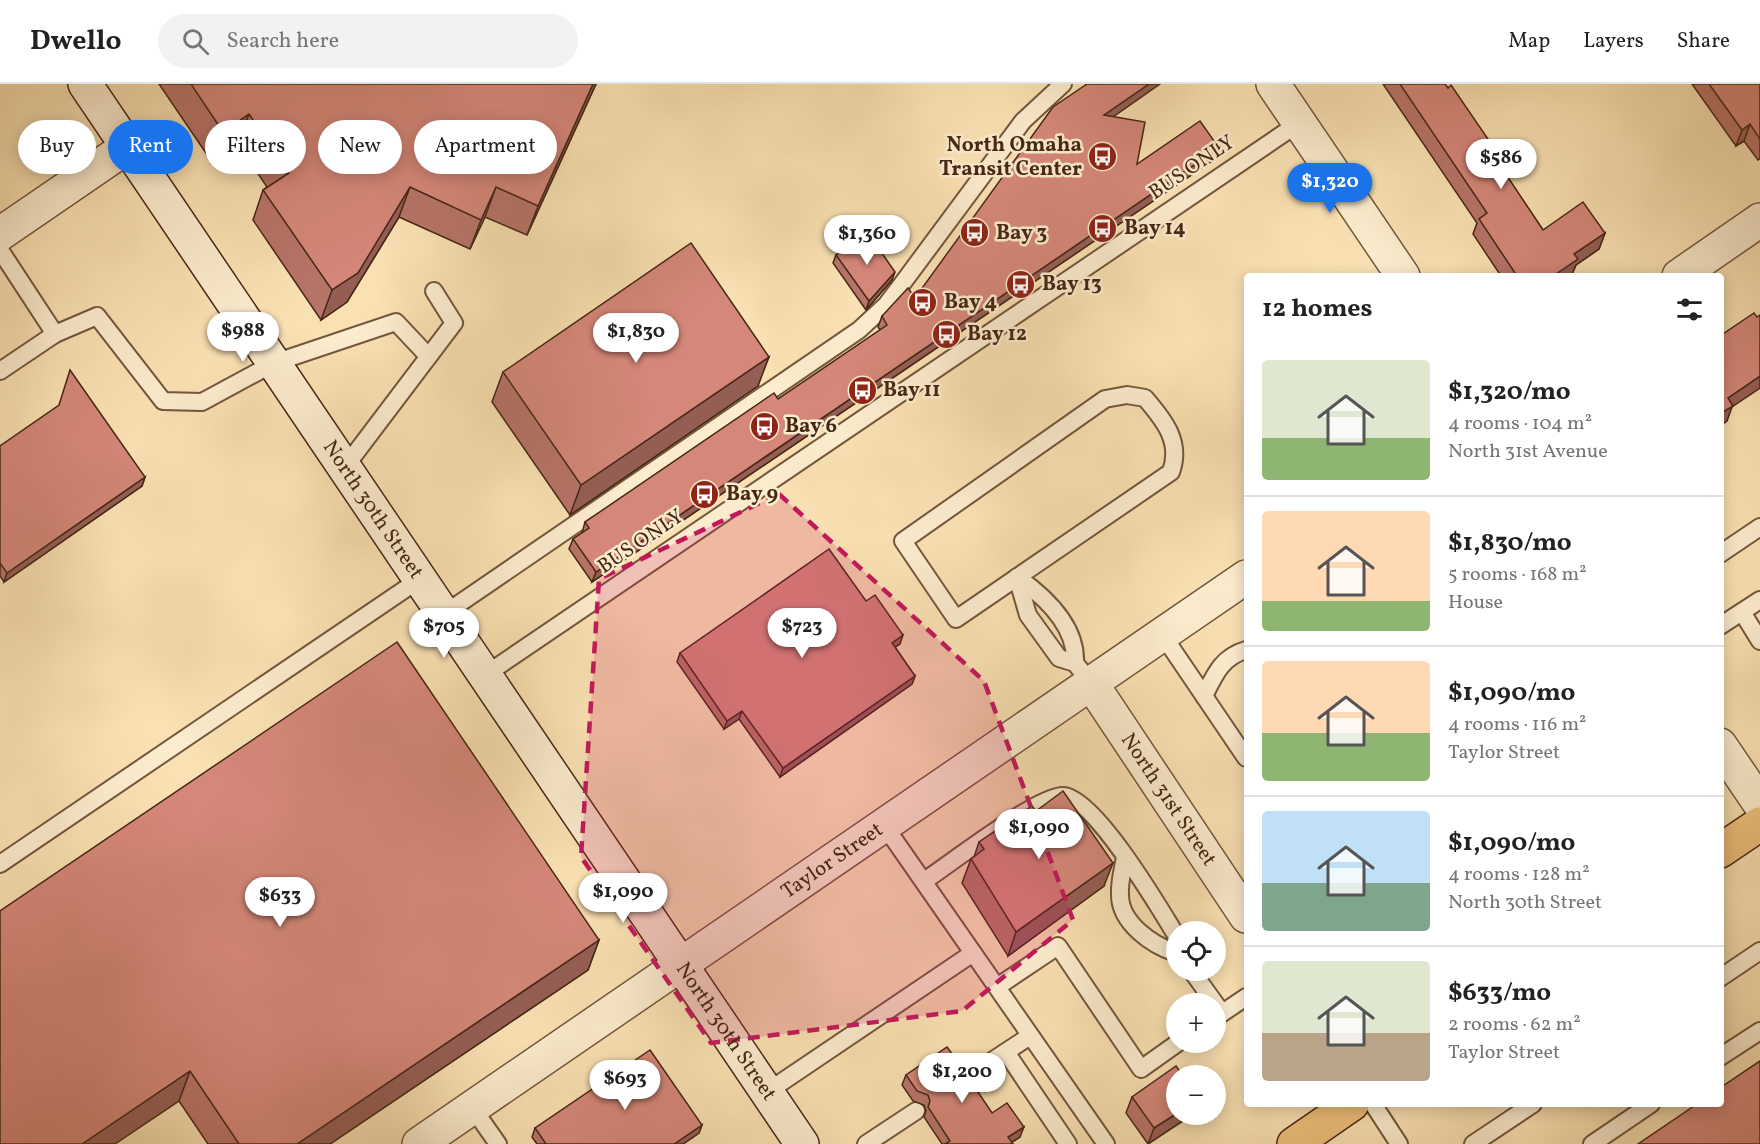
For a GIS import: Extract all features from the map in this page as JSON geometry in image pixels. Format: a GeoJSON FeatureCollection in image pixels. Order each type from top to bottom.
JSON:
{"type":"FeatureCollection","features":[{"type":"Feature","properties":{"kind":"main road"},"geometry":{"type":"LineString","coordinates":[[1724,848],[1760,824]]}},
{"type":"Feature","properties":{"kind":"main road"},"geometry":{"type":"LineString","coordinates":[[1294,1144],[1348,1107]]}},
{"type":"Feature","properties":{"kind":"street","name":"North 30th Street"},"geometry":{"type":"LineString","coordinates":[[85,84],[109,120]]}},
{"type":"Feature","properties":{"kind":"street"},"geometry":{"type":"LineString","coordinates":[[1273,84],[1401,273]]}},
{"type":"Feature","properties":{"kind":"street"},"geometry":{"type":"LineString","coordinates":[[0,234],[108,160]]}},
{"type":"Feature","properties":{"kind":"street","name":"North 30th Street"},"geometry":{"type":"LineString","coordinates":[[145,174],[802,1144]]}},
{"type":"Feature","properties":{"kind":"street"},"geometry":{"type":"LineString","coordinates":[[1683,273],[1760,220]]}},
{"type":"Feature","properties":{"kind":"street","name":"Taylor Street"},"geometry":{"type":"LineString","coordinates":[[419,1144],[884,825],[1083,673],[1162,634],[1244,583]]}},
{"type":"Feature","properties":{"kind":"street","name":"North 31st Street"},"geometry":{"type":"LineString","coordinates":[[1083,673],[1244,913]]}},
{"type":"Feature","properties":{"kind":"street"},"geometry":{"type":"LineString","coordinates":[[1724,751],[1760,804]]}},
{"type":"Feature","properties":{"kind":"lane"},"geometry":{"type":"LineString","coordinates":[[444,614],[866,324],[902,284],[1023,121],[1063,84]]}},
{"type":"Feature","properties":{"kind":"lane","name":"BUS ONLY"},"geometry":{"type":"LineString","coordinates":[[485,675],[1299,123]]}},
{"type":"Feature","properties":{"kind":"lane"},"geometry":{"type":"LineString","coordinates":[[0,250],[55,334]]}},
{"type":"Feature","properties":{"kind":"lane"},"geometry":{"type":"LineString","coordinates":[[345,467],[454,323],[434,291]]}},
{"type":"Feature","properties":{"kind":"lane"},"geometry":{"type":"LineString","coordinates":[[0,371],[55,334],[98,316],[163,401],[202,402],[274,363],[396,322],[428,356]]}},
{"type":"Feature","properties":{"kind":"lane"},"geometry":{"type":"LineString","coordinates":[[1127,395],[1145,398],[1163,419],[1175,443],[1175,460],[1171,472],[1017,577],[956,619],[903,541],[1105,399],[1127,395]]}},
{"type":"Feature","properties":{"kind":"lane"},"geometry":{"type":"LineString","coordinates":[[1724,551],[1760,527]]}},
{"type":"Feature","properties":{"kind":"lane"},"geometry":{"type":"LineString","coordinates":[[1017,577],[1047,601],[1070,633],[1083,673]]}},
{"type":"Feature","properties":{"kind":"lane"},"geometry":{"type":"LineString","coordinates":[[1017,577],[1028,615],[1059,658],[1083,673]]}},
{"type":"Feature","properties":{"kind":"lane"},"geometry":{"type":"LineString","coordinates":[[0,864],[420,579]]}},
{"type":"Feature","properties":{"kind":"lane"},"geometry":{"type":"LineString","coordinates":[[1724,623],[1760,600]]}},
{"type":"Feature","properties":{"kind":"lane"},"geometry":{"type":"LineString","coordinates":[[1742,612],[1760,641]]}},
{"type":"Feature","properties":{"kind":"lane"},"geometry":{"type":"LineString","coordinates":[[1162,634],[1244,755]]}},
{"type":"Feature","properties":{"kind":"lane"},"geometry":{"type":"LineString","coordinates":[[1204,696],[1222,664],[1230,655],[1244,651]]}},
{"type":"Feature","properties":{"kind":"lane"},"geometry":{"type":"LineString","coordinates":[[924,881],[1032,808],[1062,796],[1075,799],[1094,814],[1167,921]]}},
{"type":"Feature","properties":{"kind":"lane"},"geometry":{"type":"LineString","coordinates":[[884,825],[1106,1144]]}},
{"type":"Feature","properties":{"kind":"lane"},"geometry":{"type":"LineString","coordinates":[[1125,857],[1120,897],[1126,912],[1133,926],[1148,940],[1166,948]]}},
{"type":"Feature","properties":{"kind":"lane"},"geometry":{"type":"LineString","coordinates":[[997,987],[1058,946],[1141,1069],[1166,1051]]}},
{"type":"Feature","properties":{"kind":"lane"},"geometry":{"type":"LineString","coordinates":[[1724,975],[1760,951]]}},
{"type":"Feature","properties":{"kind":"lane"},"geometry":{"type":"LineString","coordinates":[[767,1092],[974,953]]}},
{"type":"Feature","properties":{"kind":"lane"},"geometry":{"type":"LineString","coordinates":[[1226,1011],[1244,998]]}},
{"type":"Feature","properties":{"kind":"lane"},"geometry":{"type":"LineString","coordinates":[[1724,1054],[1760,1030]]}},
{"type":"Feature","properties":{"kind":"lane"},"geometry":{"type":"LineString","coordinates":[[963,1080],[1030,1035]]}},
{"type":"Feature","properties":{"kind":"lane"},"geometry":{"type":"LineString","coordinates":[[1006,1052],[1068,1144]]}},
{"type":"Feature","properties":{"kind":"lane"},"geometry":{"type":"LineString","coordinates":[[472,1107],[498,1144]]}},
{"type":"Feature","properties":{"kind":"lane"},"geometry":{"type":"LineString","coordinates":[[1375,1107],[1399,1144]]}},
{"type":"Feature","properties":{"kind":"lane"},"geometry":{"type":"LineString","coordinates":[[1473,1144],[1528,1107]]}},
{"type":"Feature","properties":{"kind":"lane"},"geometry":{"type":"LineString","coordinates":[[1592,1144],[1647,1107]]}},
{"type":"Feature","properties":{"kind":"lane"},"geometry":{"type":"LineString","coordinates":[[866,1144],[887,1138],[916,1111]]}},
{"type":"Feature","properties":{"kind":"highlighted area"},"geometry":{"type":"Polygon","coordinates":[[[779,494],[984,681],[1073,920],[962,1011],[711,1043],[581,857],[599,579],[779,494]]]}},
{"type":"Feature","properties":{"kind":"building"},"geometry":{"type":"Polygon","coordinates":[[[191,84],[593,84],[557,164],[557,120],[414,120],[414,174],[552,174],[538,206],[496,187],[481,220],[410,187],[358,273],[332,290],[263,190],[287,174],[306,174],[306,120],[253,120],[249,114],[240,120],[215,120],[191,84]]]}},
{"type":"Feature","properties":{"kind":"building"},"geometry":{"type":"Polygon","coordinates":[[[1087,84],[1149,84],[1104,115],[1145,122],[1137,164],[1200,121],[1219,148],[596,572],[573,539],[589,528],[585,522],[774,393],[778,399],[887,325],[882,316],[908,288],[915,298],[1053,107],[1087,84]]]}},
{"type":"Feature","properties":{"kind":"building"},"geometry":{"type":"Polygon","coordinates":[[[1400,84],[1445,84],[1448,88],[1451,85],[1503,161],[1499,164],[1543,230],[1583,202],[1605,233],[1574,254],[1578,259],[1557,273],[1515,273],[1479,219],[1487,213],[1400,84]]]}},
{"type":"Feature","properties":{"kind":"building"},"geometry":{"type":"Polygon","coordinates":[[[1709,84],[1760,84],[1760,139],[1750,124],[1742,130],[1709,84]]]}},
{"type":"Feature","properties":{"kind":"building"},"geometry":{"type":"Polygon","coordinates":[[[868,233],[895,272],[869,301],[836,255],[868,233]]]}},
{"type":"Feature","properties":{"kind":"building"},"geometry":{"type":"Polygon","coordinates":[[[691,243],[769,357],[581,485],[503,372],[691,243]]]}},
{"type":"Feature","properties":{"kind":"building"},"geometry":{"type":"Polygon","coordinates":[[[1754,313],[1757,317],[1760,315],[1760,376],[1728,398],[1733,406],[1724,412],[1724,333],[1754,313]]]}},
{"type":"Feature","properties":{"kind":"building"},"geometry":{"type":"Polygon","coordinates":[[[70,370],[145,477],[7,573],[0,563],[0,446],[59,405],[70,370]]]}},
{"type":"Feature","properties":{"kind":"building"},"geometry":{"type":"Polygon","coordinates":[[[829,549],[866,601],[875,595],[903,635],[892,643],[915,676],[783,768],[742,711],[727,721],[680,653],[829,549]]]}},
{"type":"Feature","properties":{"kind":"building"},"geometry":{"type":"Polygon","coordinates":[[[397,642],[599,940],[297,1144],[239,1144],[190,1071],[82,1144],[0,1144],[0,911],[397,642]]]}},
{"type":"Feature","properties":{"kind":"building"},"geometry":{"type":"Polygon","coordinates":[[[1063,791],[1113,863],[1016,932],[971,859],[984,849],[979,842],[1032,806],[1036,811],[1063,791]]]}},
{"type":"Feature","properties":{"kind":"building"},"geometry":{"type":"Polygon","coordinates":[[[947,1047],[959,1063],[956,1070],[958,1076],[970,1080],[992,1113],[1007,1103],[1024,1127],[1008,1137],[1013,1144],[945,1144],[950,1141],[928,1107],[930,1101],[928,1095],[917,1091],[906,1075],[947,1047]]]}},
{"type":"Feature","properties":{"kind":"building"},"geometry":{"type":"Polygon","coordinates":[[[650,1050],[702,1125],[674,1144],[546,1144],[535,1128],[650,1050]]]}},
{"type":"Feature","properties":{"kind":"building"},"geometry":{"type":"Polygon","coordinates":[[[1760,1061],[1760,1144],[1638,1144],[1693,1107],[1724,1107],[1724,1085],[1760,1061]]]}},
{"type":"Feature","properties":{"kind":"building"},"geometry":{"type":"Polygon","coordinates":[[[1166,1073],[1166,1120],[1154,1128],[1132,1097],[1166,1073]]]}},
{"type":"Feature","properties":{"kind":"place","name":"North Omaha Transit Center"},"geometry":{"type":"Point","coordinates":[1103,157]}},
{"type":"Feature","properties":{"kind":"place","name":"Bay 14"},"geometry":{"type":"Point","coordinates":[1103,228]}},
{"type":"Feature","properties":{"kind":"place","name":"Bay 3"},"geometry":{"type":"Point","coordinates":[975,233]}},
{"type":"Feature","properties":{"kind":"place","name":"Bay 13"},"geometry":{"type":"Point","coordinates":[1021,284]}},
{"type":"Feature","properties":{"kind":"place","name":"Bay 4"},"geometry":{"type":"Point","coordinates":[923,302]}},
{"type":"Feature","properties":{"kind":"place","name":"Bay 12"},"geometry":{"type":"Point","coordinates":[946,334]}},
{"type":"Feature","properties":{"kind":"place","name":"Bay 11"},"geometry":{"type":"Point","coordinates":[862,390]}},
{"type":"Feature","properties":{"kind":"place","name":"Bay 6"},"geometry":{"type":"Point","coordinates":[764,426]}},
{"type":"Feature","properties":{"kind":"place","name":"Bay 9"},"geometry":{"type":"Point","coordinates":[705,494]}}]}
